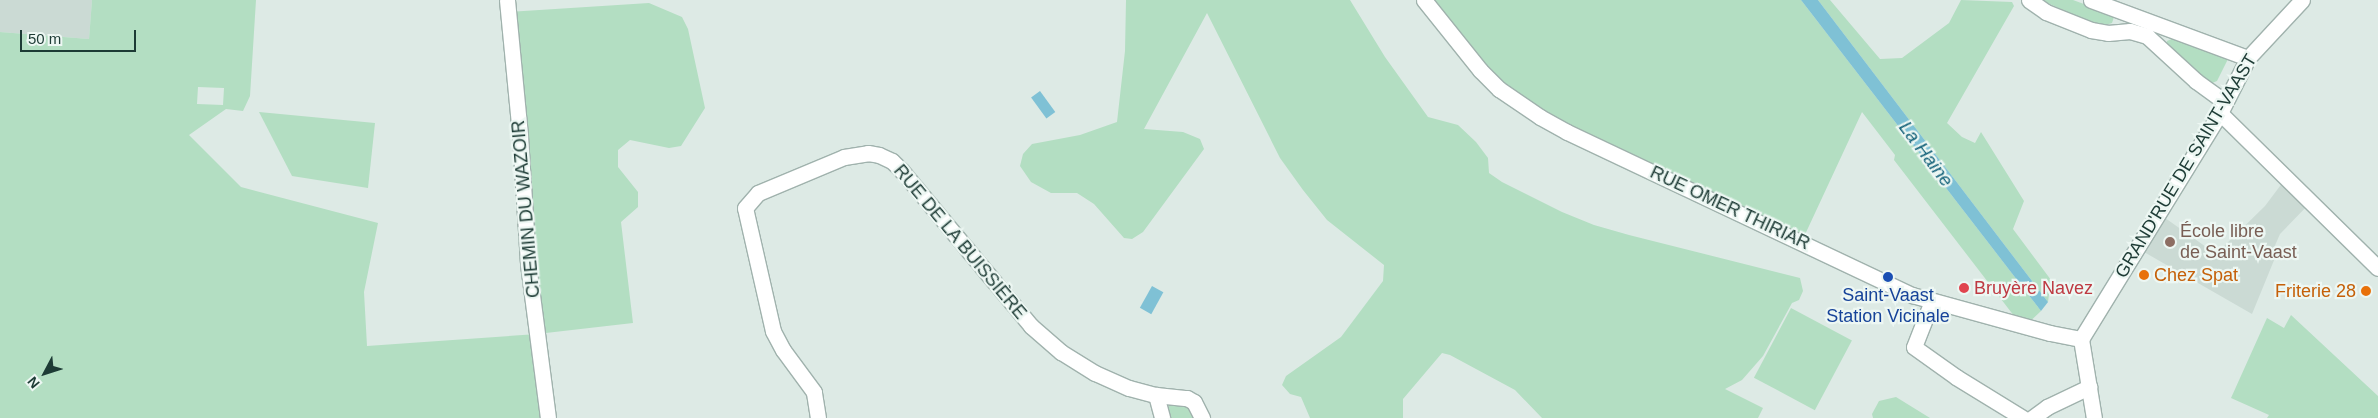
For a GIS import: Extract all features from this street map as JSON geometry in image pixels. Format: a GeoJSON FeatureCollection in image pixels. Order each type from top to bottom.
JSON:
{"type":"FeatureCollection","features":[{"type":"Feature","properties":{"kind":"street","name":"CHEMIN DU WAZOIR"},"geometry":{"type":"LineString","coordinates":[[507,0],[520,136],[528,264],[548,418]]}},
{"type":"Feature","properties":{"kind":"street","name":"RUE OMER THIRIAR"},"geometry":{"type":"LineString","coordinates":[[1424,0],[1499,89],[1540,117],[1893,286],[1932,301],[2081,339]]}},
{"type":"Feature","properties":{"kind":"street"},"geometry":{"type":"LineString","coordinates":[[2030,0],[2046,12],[2091,30],[2108,33],[2130,31],[2147,36],[2222,107],[2378,268]]}},
{"type":"Feature","properties":{"kind":"street"},"geometry":{"type":"LineString","coordinates":[[2091,0],[2248,58]]}},
{"type":"Feature","properties":{"kind":"street","name":"GRAND'RUE DE SAINT-VAAST"},"geometry":{"type":"LineString","coordinates":[[2081,339],[2222,107],[2248,58],[2302,0]]}},
{"type":"Feature","properties":{"kind":"street","name":"RUE DE LA BUISSIÈRE"},"geometry":{"type":"LineString","coordinates":[[818,418],[814,392],[777,342],[773,331],[745,208],[758,193],[854,153],[879,155],[892,161],[1031,326],[1061,352],[1110,381],[1156,395],[1187,398],[1194,402],[1202,418]]}},
{"type":"Feature","properties":{"kind":"street"},"geometry":{"type":"LineString","coordinates":[[1932,301],[1914,347],[1956,377],[2023,418]]}},
{"type":"Feature","properties":{"kind":"street"},"geometry":{"type":"LineString","coordinates":[[2081,339],[2094,418]]}},
{"type":"Feature","properties":{"kind":"street"},"geometry":{"type":"LineString","coordinates":[[2032,418],[2046,407],[2089,387]]}},
{"type":"Feature","properties":{"kind":"street"},"geometry":{"type":"LineString","coordinates":[[1156,395],[1162,418]]}},
{"type":"Feature","properties":{"kind":"shaded area"},"geometry":{"type":"Polygon","coordinates":[[[0,0],[92,0],[89,39],[0,32],[0,0]]]}},
{"type":"Feature","properties":{"kind":"shaded area","name":"École libre de Saint-Vaast"},"geometry":{"type":"Polygon","coordinates":[[[2286,178],[2311,202],[2280,234],[2273,250],[2277,253],[2252,314],[2137,248],[2158,213],[2216,254],[2265,206],[2286,178]]]}},
{"type":"Feature","properties":{"kind":"green space"},"geometry":{"type":"Polygon","coordinates":[[[92,0],[256,0],[250,96],[243,111],[226,109],[189,135],[241,187],[378,223],[364,292],[367,346],[537,334],[548,418],[0,418],[0,32],[89,39],[92,0]],[[198,87],[197,104],[223,105],[224,88],[198,87]]]}},
{"type":"Feature","properties":{"kind":"green space"},"geometry":{"type":"Polygon","coordinates":[[[1126,0],[1350,0],[1385,57],[1428,117],[1458,125],[1476,142],[1488,158],[1489,173],[1502,182],[1562,212],[1594,225],[1800,278],[1803,291],[1799,300],[1792,303],[1763,356],[1742,380],[1725,389],[1763,408],[1758,418],[1542,418],[1515,390],[1450,355],[1442,353],[1403,399],[1403,418],[1310,418],[1301,397],[1290,394],[1282,385],[1286,376],[1341,337],[1383,281],[1384,265],[1327,220],[1280,158],[1207,13],[1144,129],[1183,132],[1200,139],[1204,149],[1143,232],[1132,239],[1124,238],[1094,204],[1077,193],[1051,193],[1031,182],[1020,166],[1023,154],[1032,144],[1080,135],[1117,122],[1125,51],[1126,0]]]}},
{"type":"Feature","properties":{"kind":"green space"},"geometry":{"type":"Polygon","coordinates":[[[1424,0],[1801,0],[2041,311],[2025,326],[2021,325],[1894,160],[1895,155],[1862,112],[1802,241],[1517,102],[1424,0]]]}},
{"type":"Feature","properties":{"kind":"green space"},"geometry":{"type":"Polygon","coordinates":[[[1818,0],[1830,0],[1880,59],[1902,58],[1949,23],[1961,0],[2012,2],[2014,6],[1947,123],[1962,137],[1975,143],[1981,132],[2024,201],[2013,229],[2051,280],[2048,302],[1818,0]]]}},
{"type":"Feature","properties":{"kind":"green space"},"geometry":{"type":"Polygon","coordinates":[[[2041,0],[2073,0],[2111,14],[2114,17],[2112,23],[2100,27],[2041,0]]]}},
{"type":"Feature","properties":{"kind":"green space"},"geometry":{"type":"Polygon","coordinates":[[[649,3],[682,17],[688,29],[705,108],[681,146],[669,148],[630,140],[618,150],[618,167],[638,192],[638,207],[621,222],[633,323],[537,334],[507,12],[649,3]]]}},
{"type":"Feature","properties":{"kind":"green space"},"geometry":{"type":"Polygon","coordinates":[[[2176,37],[2222,54],[2228,59],[2217,81],[2212,83],[2198,77],[2167,48],[2167,41],[2176,37]]]}},
{"type":"Feature","properties":{"kind":"green space"},"geometry":{"type":"Polygon","coordinates":[[[259,112],[375,123],[368,188],[292,176],[259,112]]]}},
{"type":"Feature","properties":{"kind":"green space"},"geometry":{"type":"Polygon","coordinates":[[[1791,308],[1852,340],[1815,410],[1754,378],[1791,308]]]}},
{"type":"Feature","properties":{"kind":"green space"},"geometry":{"type":"Polygon","coordinates":[[[2291,315],[2378,396],[2378,418],[2267,418],[2269,415],[2231,398],[2267,318],[2284,328],[2291,315]]]}},
{"type":"Feature","properties":{"kind":"green space"},"geometry":{"type":"Polygon","coordinates":[[[1896,397],[1930,418],[1873,418],[1872,414],[1879,401],[1896,397]]]}},
{"type":"Feature","properties":{"kind":"green space"},"geometry":{"type":"Polygon","coordinates":[[[1171,402],[1189,405],[1195,418],[1169,418],[1167,409],[1171,402]]]}},
{"type":"Feature","properties":{"kind":"water","name":"La Haine"},"geometry":{"type":"Polygon","coordinates":[[[1801,0],[1818,0],[2048,302],[2041,311],[1801,0]]]}},
{"type":"Feature","properties":{"kind":"water"},"geometry":{"type":"Polygon","coordinates":[[[1040,91],[1055,112],[1046,119],[1031,97],[1040,91]]]}},
{"type":"Feature","properties":{"kind":"water"},"geometry":{"type":"Polygon","coordinates":[[[1152,286],[1163,292],[1151,314],[1140,308],[1152,286]]]}},
{"type":"Feature","properties":{"kind":"place","name":"École libre de Saint-Vaast"},"geometry":{"type":"Point","coordinates":[2170,242]}},
{"type":"Feature","properties":{"kind":"place","name":"Chez Spat"},"geometry":{"type":"Point","coordinates":[2144,275]}},
{"type":"Feature","properties":{"kind":"place","name":"Saint-Vaast Station Vicinale"},"geometry":{"type":"Point","coordinates":[1888,277]}},
{"type":"Feature","properties":{"kind":"place","name":"Bruyère Navez"},"geometry":{"type":"Point","coordinates":[1964,288]}},
{"type":"Feature","properties":{"kind":"place","name":"Friterie 28"},"geometry":{"type":"Point","coordinates":[2366,291]}}]}
